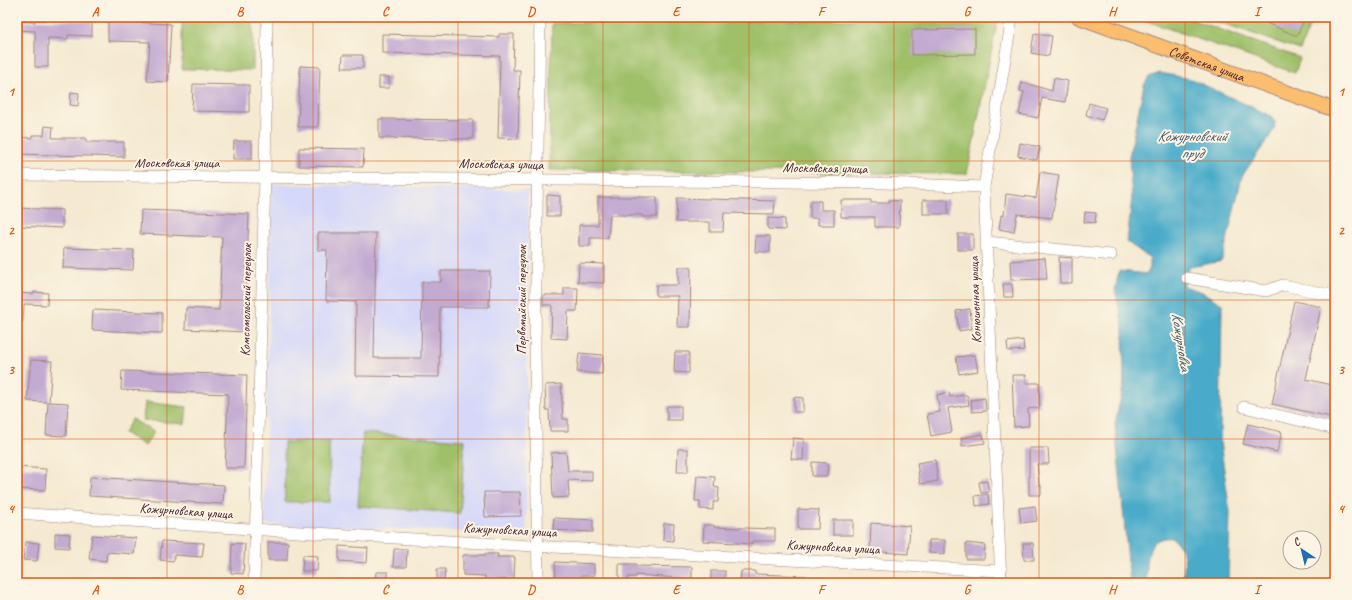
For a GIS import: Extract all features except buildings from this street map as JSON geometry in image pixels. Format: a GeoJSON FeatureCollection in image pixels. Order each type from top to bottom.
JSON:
{"type":"FeatureCollection","features":[{"type":"Feature","properties":{"kind":"main road","name":"Советская улица"},"geometry":{"type":"LineString","coordinates":[[1079,17],[1335,110]]}},
{"type":"Feature","properties":{"kind":"street","name":"Комсомольский переулок"},"geometry":{"type":"LineString","coordinates":[[254,583],[254,530],[258,475],[265,177],[267,17]]}},
{"type":"Feature","properties":{"kind":"street","name":"Первомайский переулок"},"geometry":{"type":"LineString","coordinates":[[538,583],[535,347],[540,17]]}},
{"type":"Feature","properties":{"kind":"street","name":"Конюшенная улица"},"geometry":{"type":"LineString","coordinates":[[1001,583],[988,242],[984,187],[1012,17]]}},
{"type":"Feature","properties":{"kind":"street","name":"Московская улица"},"geometry":{"type":"LineString","coordinates":[[17,175],[884,183],[984,187]]}},
{"type":"Feature","properties":{"kind":"street"},"geometry":{"type":"LineString","coordinates":[[988,242],[1111,255]]}},
{"type":"Feature","properties":{"kind":"street"},"geometry":{"type":"LineString","coordinates":[[1187,278],[1266,291],[1283,285],[1335,296]]}},
{"type":"Feature","properties":{"kind":"street"},"geometry":{"type":"LineString","coordinates":[[1244,408],[1335,429]]}},
{"type":"Feature","properties":{"kind":"street","name":"Кожурновская улица"},"geometry":{"type":"LineString","coordinates":[[17,513],[254,530],[538,547],[1001,571]]}},
{"type":"Feature","properties":{"kind":"shaded area"},"geometry":{"type":"Polygon","coordinates":[[[272,184],[528,190],[526,534],[264,524],[272,184]]]}},
{"type":"Feature","properties":{"kind":"green space"},"geometry":{"type":"Polygon","coordinates":[[[1136,17],[1185,17],[1300,58],[1295,73],[1136,17]]]}},
{"type":"Feature","properties":{"kind":"green space"},"geometry":{"type":"Polygon","coordinates":[[[1205,17],[1313,17],[1300,50],[1205,17]]]}},
{"type":"Feature","properties":{"kind":"green space"},"geometry":{"type":"Polygon","coordinates":[[[998,18],[967,174],[549,170],[552,23],[998,18]]]}},
{"type":"Feature","properties":{"kind":"green space"},"geometry":{"type":"Polygon","coordinates":[[[182,20],[253,20],[253,70],[182,69],[182,20]]]}},
{"type":"Feature","properties":{"kind":"green space"},"geometry":{"type":"Polygon","coordinates":[[[145,402],[187,407],[185,424],[143,420],[145,402]]]}},
{"type":"Feature","properties":{"kind":"green space"},"geometry":{"type":"Polygon","coordinates":[[[132,419],[154,432],[145,446],[124,433],[132,419]]]}},
{"type":"Feature","properties":{"kind":"green space"},"geometry":{"type":"Polygon","coordinates":[[[363,433],[465,440],[460,513],[358,506],[363,433]]]}},
{"type":"Feature","properties":{"kind":"green space"},"geometry":{"type":"Polygon","coordinates":[[[284,442],[329,442],[330,502],[285,502],[284,442]]]}},
{"type":"Feature","properties":{"kind":"water","name":"Кожурновский пруд"},"geometry":{"type":"Polygon","coordinates":[[[1160,73],[1191,79],[1271,116],[1275,122],[1274,130],[1242,176],[1222,261],[1190,267],[1184,277],[1184,286],[1202,292],[1222,304],[1220,442],[1230,512],[1228,583],[1180,583],[1183,580],[1183,553],[1178,543],[1173,538],[1164,538],[1157,540],[1150,550],[1146,580],[1150,583],[1130,583],[1115,424],[1124,383],[1123,325],[1115,290],[1119,271],[1147,274],[1150,268],[1150,258],[1127,242],[1132,198],[1129,157],[1144,85],[1149,77],[1160,73]]]}},
{"type":"Feature","properties":{"kind":"water label","name":"Кожурновка"},"geometry":{"type":"Point","coordinates":[1181,342]}}]}
